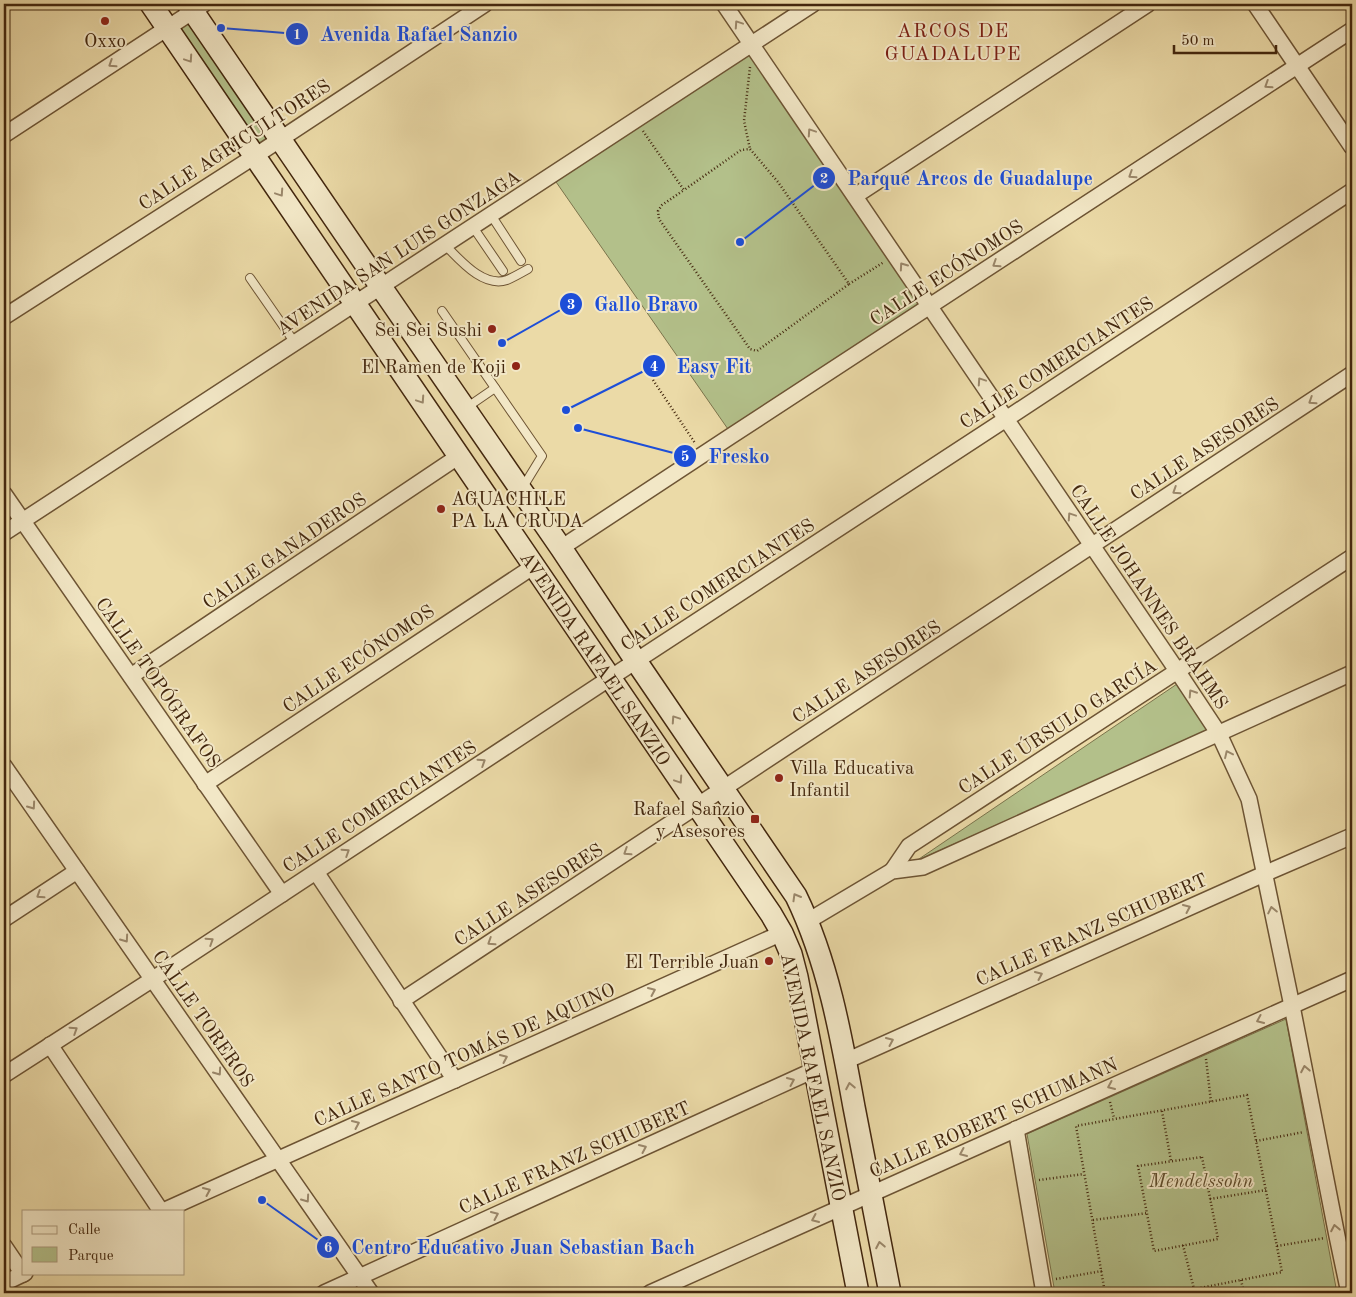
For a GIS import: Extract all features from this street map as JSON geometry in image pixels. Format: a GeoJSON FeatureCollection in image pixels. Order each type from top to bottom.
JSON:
{"type":"FeatureCollection","features":[{"type":"Feature","properties":{"kind":"main road","name":"AVENIDA RAFAEL SANZIO"},"geometry":{"type":"LineString","coordinates":[[151,4],[782,933],[791,954],[797,977],[858,1293]]}},
{"type":"Feature","properties":{"kind":"main road","name":"AVENIDA RAFAEL SANZIO"},"geometry":{"type":"LineString","coordinates":[[195,6],[280,139],[561,548],[796,896],[808,921],[824,969],[846,1061],[890,1293]]}},
{"type":"Feature","properties":{"kind":"street","name":"CALLE AGRICULTORES"},"geometry":{"type":"LineString","coordinates":[[4,317],[255,156],[485,4]]}},
{"type":"Feature","properties":{"kind":"street","name":"CALLE JOHANNES BRAHMS"},"geometry":{"type":"LineString","coordinates":[[724,4],[931,306],[1219,734],[1249,799],[1349,1293]]}},
{"type":"Feature","properties":{"kind":"street","name":"AVENIDA SAN LUIS GONZAGA"},"geometry":{"type":"LineString","coordinates":[[4,533],[813,4]]}},
{"type":"Feature","properties":{"kind":"street"},"geometry":{"type":"LineString","coordinates":[[855,196],[1148,4]]}},
{"type":"Feature","properties":{"kind":"street"},"geometry":{"type":"LineString","coordinates":[[1255,4],[1352,147]]}},
{"type":"Feature","properties":{"kind":"street"},"geometry":{"type":"LineString","coordinates":[[4,135],[167,27],[195,6]]}},
{"type":"Feature","properties":{"kind":"street","name":"CALLE ECÓNOMOS"},"geometry":{"type":"LineString","coordinates":[[561,548],[1352,30]]}},
{"type":"Feature","properties":{"kind":"street","name":"CALLE COMERCIANTES"},"geometry":{"type":"LineString","coordinates":[[4,1075],[1352,191]]}},
{"type":"Feature","properties":{"kind":"street","name":"CALLE ASESORES"},"geometry":{"type":"LineString","coordinates":[[401,1001],[1352,374]]}},
{"type":"Feature","properties":{"kind":"street","name":"CALLE GANADEROS"},"geometry":{"type":"LineString","coordinates":[[131,676],[459,456]]}},
{"type":"Feature","properties":{"kind":"street","name":"CALLE TOPÓGRAFOS"},"geometry":{"type":"LineString","coordinates":[[4,494],[282,894]]}},
{"type":"Feature","properties":{"kind":"street","name":"CALLE ÚRSULO GARCÍA"},"geometry":{"type":"LineString","coordinates":[[892,871],[909,846],[1352,557]]}},
{"type":"Feature","properties":{"kind":"street","name":"CALLE ECÓNOMOS"},"geometry":{"type":"LineString","coordinates":[[205,784],[534,566]]}},
{"type":"Feature","properties":{"kind":"street"},"geometry":{"type":"LineString","coordinates":[[808,921],[892,871],[923,867],[1352,673]]}},
{"type":"Feature","properties":{"kind":"street","name":"CALLE TOREROS"},"geometry":{"type":"LineString","coordinates":[[4,766],[371,1293]]}},
{"type":"Feature","properties":{"kind":"street","name":"CALLE FRANZ SCHUBERT"},"geometry":{"type":"LineString","coordinates":[[846,1061],[1352,836]]}},
{"type":"Feature","properties":{"kind":"street"},"geometry":{"type":"LineString","coordinates":[[4,919],[77,871]]}},
{"type":"Feature","properties":{"kind":"street"},"geometry":{"type":"LineString","coordinates":[[316,872],[455,1080]]}},
{"type":"Feature","properties":{"kind":"street","name":"CALLE SANTO TOMÁS DE AQUINO"},"geometry":{"type":"LineString","coordinates":[[164,1210],[782,933]]}},
{"type":"Feature","properties":{"kind":"street","name":"CALLE ROBERT SCHUMANN"},"geometry":{"type":"LineString","coordinates":[[650,1293],[1352,979]]}},
{"type":"Feature","properties":{"kind":"street"},"geometry":{"type":"LineString","coordinates":[[50,1045],[161,1210]]}},
{"type":"Feature","properties":{"kind":"street","name":"CALLE FRANZ SCHUBERT"},"geometry":{"type":"LineString","coordinates":[[324,1293],[814,1070]]}},
{"type":"Feature","properties":{"kind":"street"},"geometry":{"type":"LineString","coordinates":[[1016,1129],[1043,1288]]}},
{"type":"Feature","properties":{"kind":"street"},"geometry":{"type":"LineString","coordinates":[[4,1246],[22,1271]]}},
{"type":"Feature","properties":{"kind":"street"},"geometry":{"type":"LineString","coordinates":[[4,1283],[24,1274]]}},
{"type":"Feature","properties":{"kind":"lane"},"geometry":{"type":"LineString","coordinates":[[490,215],[522,261]]}},
{"type":"Feature","properties":{"kind":"lane"},"geometry":{"type":"LineString","coordinates":[[473,227],[504,271]]}},
{"type":"Feature","properties":{"kind":"lane"},"geometry":{"type":"LineString","coordinates":[[445,245],[465,265],[488,280],[505,280],[528,269]]}},
{"type":"Feature","properties":{"kind":"lane"},"geometry":{"type":"LineString","coordinates":[[250,278],[295,343]]}},
{"type":"Feature","properties":{"kind":"lane"},"geometry":{"type":"LineString","coordinates":[[442,310],[542,456],[521,490]]}},
{"type":"Feature","properties":{"kind":"lane"},"geometry":{"type":"LineString","coordinates":[[465,409],[495,388]]}},
{"type":"Feature","properties":{"kind":"path"},"geometry":{"type":"LineString","coordinates":[[752,44],[744,121],[750,150],[778,182],[849,284]]}},
{"type":"Feature","properties":{"kind":"path"},"geometry":{"type":"LineString","coordinates":[[636,120],[684,190]]}},
{"type":"Feature","properties":{"kind":"path"},"geometry":{"type":"LineString","coordinates":[[750,150],[741,150],[658,210],[659,219],[750,349],[757,351],[849,284],[895,254]]}},
{"type":"Feature","properties":{"kind":"path"},"geometry":{"type":"LineString","coordinates":[[653,380],[703,455]]}},
{"type":"Feature","properties":{"kind":"path"},"geometry":{"type":"LineString","coordinates":[[1204,1045],[1211,1102]]}},
{"type":"Feature","properties":{"kind":"path"},"geometry":{"type":"LineString","coordinates":[[1105,1293],[1076,1126],[1247,1096],[1282,1272],[1174,1293]]}},
{"type":"Feature","properties":{"kind":"path"},"geometry":{"type":"LineString","coordinates":[[1162,1110],[1171,1161]]}},
{"type":"Feature","properties":{"kind":"path"},"geometry":{"type":"LineString","coordinates":[[1256,1141],[1316,1130]]}},
{"type":"Feature","properties":{"kind":"path"},"geometry":{"type":"LineString","coordinates":[[1202,1157],[1210,1199],[1218,1239],[1154,1251],[1138,1166],[1202,1157]]}},
{"type":"Feature","properties":{"kind":"path"},"geometry":{"type":"LineString","coordinates":[[1025,1182],[1084,1174]]}},
{"type":"Feature","properties":{"kind":"path"},"geometry":{"type":"LineString","coordinates":[[1210,1199],[1266,1190]]}},
{"type":"Feature","properties":{"kind":"path"},"geometry":{"type":"LineString","coordinates":[[1092,1220],[1148,1213]]}},
{"type":"Feature","properties":{"kind":"path"},"geometry":{"type":"LineString","coordinates":[[1277,1246],[1337,1236]]}},
{"type":"Feature","properties":{"kind":"path"},"geometry":{"type":"LineString","coordinates":[[1183,1245],[1194,1289]]}},
{"type":"Feature","properties":{"kind":"path"},"geometry":{"type":"LineString","coordinates":[[1043,1288],[1102,1272]]}},
{"type":"Feature","properties":{"kind":"path"},"geometry":{"type":"LineString","coordinates":[[1241,1280],[1244,1293]]}},
{"type":"Feature","properties":{"kind":"green space"},"geometry":{"type":"Polygon","coordinates":[[[192,21],[270,137],[255,147],[177,31],[192,21]]]}},
{"type":"Feature","properties":{"kind":"green space"},"geometry":{"type":"Polygon","coordinates":[[[749,52],[925,306],[730,432],[554,179],[749,52]]]}},
{"type":"Feature","properties":{"kind":"green space"},"geometry":{"type":"Polygon","coordinates":[[[1177,684],[1209,730],[916,861],[1177,684]]]}},
{"type":"Feature","properties":{"kind":"green space","name":"Mendelssohn"},"geometry":{"type":"Polygon","coordinates":[[[1286,1019],[1337,1293],[1055,1293],[1027,1134],[1286,1019]]]}},
{"type":"Feature","properties":{"kind":"place","name":"Oxxo"},"geometry":{"type":"Point","coordinates":[105,21]}},
{"type":"Feature","properties":{"kind":"place","name":"Avenida Rafael Sanzio"},"geometry":{"type":"Point","coordinates":[221,28]}},
{"type":"Feature","properties":{"kind":"place","name":"Parque Arcos de Guadalupe"},"geometry":{"type":"Point","coordinates":[740,242]}},
{"type":"Feature","properties":{"kind":"place","name":"Sei Sei Sushi"},"geometry":{"type":"Point","coordinates":[492,329]}},
{"type":"Feature","properties":{"kind":"place","name":"Gallo Bravo"},"geometry":{"type":"Point","coordinates":[502,343]}},
{"type":"Feature","properties":{"kind":"place","name":"El Ramen de Koji"},"geometry":{"type":"Point","coordinates":[516,366]}},
{"type":"Feature","properties":{"kind":"place","name":"Easy Fit"},"geometry":{"type":"Point","coordinates":[566,410]}},
{"type":"Feature","properties":{"kind":"place","name":"Fresko"},"geometry":{"type":"Point","coordinates":[578,428]}},
{"type":"Feature","properties":{"kind":"place","name":"AGUACHILE PA LA CRUDA"},"geometry":{"type":"Point","coordinates":[441,509]}},
{"type":"Feature","properties":{"kind":"place","name":"Villa Educativa Infantil"},"geometry":{"type":"Point","coordinates":[779,778]}},
{"type":"Feature","properties":{"kind":"place","name":"Rafael Sanzio y Asesores"},"geometry":{"type":"Point","coordinates":[755,819]}},
{"type":"Feature","properties":{"kind":"place","name":"El Terrible Juan"},"geometry":{"type":"Point","coordinates":[769,961]}},
{"type":"Feature","properties":{"kind":"place","name":"Centro Educativo Juan Sebastian Bach"},"geometry":{"type":"Point","coordinates":[262,1200]}},
{"type":"Feature","properties":{"kind":"district","name":"ARCOS DE GUADALUPE"},"geometry":{"type":"Point","coordinates":[953,42]}}]}
